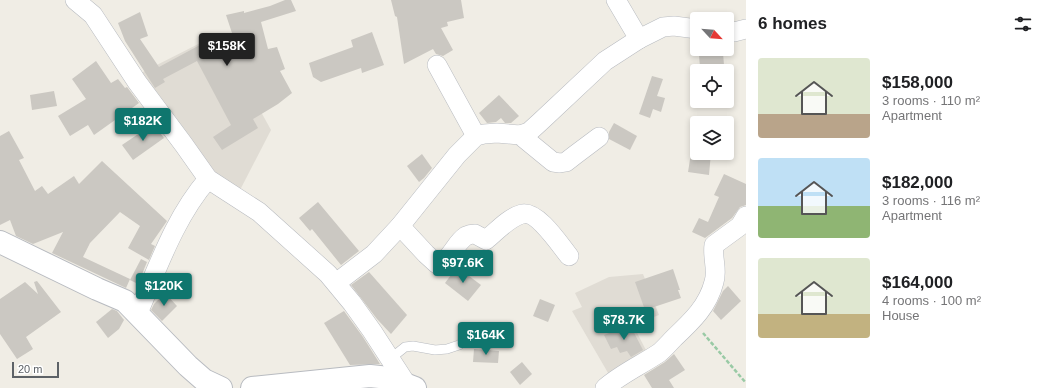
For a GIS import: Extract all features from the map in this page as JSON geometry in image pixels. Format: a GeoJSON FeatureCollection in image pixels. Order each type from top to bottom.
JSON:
{"type":"FeatureCollection","features":[{"type":"Feature","properties":{"kind":"street"},"geometry":{"type":"LineString","coordinates":[[77,0],[93,15],[137,82],[208,179],[259,212],[336,283],[411,387]]}},
{"type":"Feature","properties":{"kind":"street"},"geometry":{"type":"LineString","coordinates":[[616,0],[639,39]]}},
{"type":"Feature","properties":{"kind":"street"},"geometry":{"type":"LineString","coordinates":[[336,283],[374,254],[400,226],[457,155],[476,136],[497,133],[520,135],[529,132],[605,61],[639,39],[663,27],[674,26],[690,28]]}},
{"type":"Feature","properties":{"kind":"street"},"geometry":{"type":"LineString","coordinates":[[734,32],[746,29]]}},
{"type":"Feature","properties":{"kind":"street"},"geometry":{"type":"LineString","coordinates":[[437,65],[476,136]]}},
{"type":"Feature","properties":{"kind":"street"},"geometry":{"type":"LineString","coordinates":[[520,135],[553,162],[560,163],[571,158],[599,137]]}},
{"type":"Feature","properties":{"kind":"street"},"geometry":{"type":"LineString","coordinates":[[138,313],[172,233],[195,194],[208,179]]}},
{"type":"Feature","properties":{"kind":"street"},"geometry":{"type":"LineString","coordinates":[[400,226],[437,264],[443,262],[466,236],[475,234],[486,240],[506,223],[522,214],[529,215],[539,220],[569,256]]}},
{"type":"Feature","properties":{"kind":"street"},"geometry":{"type":"LineString","coordinates":[[604,388],[660,352],[692,321],[702,308],[714,284],[716,275],[713,253],[714,245],[740,226],[746,216]]}},
{"type":"Feature","properties":{"kind":"street"},"geometry":{"type":"LineString","coordinates":[[0,242],[97,290],[125,301],[188,366],[204,380],[221,388]]}},
{"type":"Feature","properties":{"kind":"street"},"geometry":{"type":"LineString","coordinates":[[252,388],[296,386],[370,376],[389,378],[411,387]]}},
{"type":"Feature","properties":{"kind":"lane"},"geometry":{"type":"LineString","coordinates":[[390,359],[405,347],[413,346],[436,350],[447,349],[459,345],[466,340],[473,328],[506,328]]}},
{"type":"Feature","properties":{"kind":"path"},"geometry":{"type":"LineString","coordinates":[[692,321],[719,350],[746,383]]}},
{"type":"Feature","properties":{"kind":"shaded area"},"geometry":{"type":"Polygon","coordinates":[[[218,34],[271,130],[239,192],[204,167],[141,73],[218,34]]]}},
{"type":"Feature","properties":{"kind":"shaded area"},"geometry":{"type":"Polygon","coordinates":[[[643,274],[659,315],[633,325],[649,356],[611,378],[572,311],[582,307],[575,293],[609,277],[643,274]]]}},
{"type":"Feature","properties":{"kind":"building"},"geometry":{"type":"Polygon","coordinates":[[[285,0],[291,0],[296,11],[261,22],[268,49],[277,47],[285,69],[280,71],[292,93],[278,104],[253,119],[258,128],[222,150],[213,137],[231,125],[197,61],[163,79],[165,82],[155,88],[125,41],[118,23],[140,12],[148,36],[140,39],[159,67],[211,39],[212,41],[232,33],[226,15],[244,11],[244,13],[285,0]]]}},
{"type":"Feature","properties":{"kind":"building"},"geometry":{"type":"Polygon","coordinates":[[[391,0],[461,0],[464,18],[447,22],[448,26],[441,28],[453,50],[443,56],[436,54],[433,49],[404,64],[397,17],[395,16],[391,0]]]}},
{"type":"Feature","properties":{"kind":"building"},"geometry":{"type":"Polygon","coordinates":[[[372,32],[384,65],[362,73],[361,68],[321,82],[313,77],[309,63],[353,47],[351,40],[372,32]]]}},
{"type":"Feature","properties":{"kind":"building"},"geometry":{"type":"Polygon","coordinates":[[[699,56],[723,56],[724,64],[700,64],[699,56]]]}},
{"type":"Feature","properties":{"kind":"building"},"geometry":{"type":"Polygon","coordinates":[[[96,61],[111,83],[118,79],[125,88],[127,87],[139,103],[94,135],[88,125],[70,136],[58,116],[86,99],[72,79],[96,61]]]}},
{"type":"Feature","properties":{"kind":"building"},"geometry":{"type":"Polygon","coordinates":[[[652,76],[663,79],[657,96],[665,98],[661,112],[653,109],[650,118],[639,114],[652,76]]]}},
{"type":"Feature","properties":{"kind":"building"},"geometry":{"type":"Polygon","coordinates":[[[54,91],[57,106],[32,110],[30,95],[54,91]]]}},
{"type":"Feature","properties":{"kind":"building"},"geometry":{"type":"Polygon","coordinates":[[[499,95],[519,116],[511,123],[505,123],[501,118],[496,122],[487,123],[479,113],[499,95]]]}},
{"type":"Feature","properties":{"kind":"building"},"geometry":{"type":"Polygon","coordinates":[[[614,123],[637,136],[630,150],[609,139],[609,132],[614,123]]]}},
{"type":"Feature","properties":{"kind":"building"},"geometry":{"type":"Polygon","coordinates":[[[153,124],[164,138],[133,160],[122,145],[153,124]]]}},
{"type":"Feature","properties":{"kind":"building"},"geometry":{"type":"Polygon","coordinates":[[[9,131],[24,158],[19,160],[35,191],[42,186],[48,194],[74,176],[79,184],[102,161],[167,221],[151,244],[155,246],[149,260],[128,248],[140,226],[120,212],[90,243],[83,257],[130,279],[126,288],[52,253],[63,232],[33,244],[16,236],[10,220],[0,225],[0,136],[9,131]]]}},
{"type":"Feature","properties":{"kind":"building"},"geometry":{"type":"Polygon","coordinates":[[[422,154],[432,168],[419,182],[407,166],[422,154]]]}},
{"type":"Feature","properties":{"kind":"building"},"geometry":{"type":"Polygon","coordinates":[[[690,159],[710,160],[709,175],[688,172],[690,159]]]}},
{"type":"Feature","properties":{"kind":"building"},"geometry":{"type":"Polygon","coordinates":[[[724,174],[746,184],[746,205],[740,207],[732,218],[705,238],[692,232],[699,218],[708,222],[719,197],[714,195],[724,174]]]}},
{"type":"Feature","properties":{"kind":"building"},"geometry":{"type":"Polygon","coordinates":[[[318,202],[359,251],[341,265],[312,229],[310,231],[299,218],[318,202]]]}},
{"type":"Feature","properties":{"kind":"building"},"geometry":{"type":"Polygon","coordinates":[[[141,259],[147,262],[138,284],[130,280],[141,259]]]}},
{"type":"Feature","properties":{"kind":"building"},"geometry":{"type":"Polygon","coordinates":[[[457,267],[481,285],[468,301],[445,283],[457,267]]]}},
{"type":"Feature","properties":{"kind":"building"},"geometry":{"type":"Polygon","coordinates":[[[673,269],[681,298],[645,310],[635,282],[673,269]]]}},
{"type":"Feature","properties":{"kind":"building"},"geometry":{"type":"Polygon","coordinates":[[[369,272],[407,315],[391,334],[377,319],[351,285],[369,272]]]}},
{"type":"Feature","properties":{"kind":"building"},"geometry":{"type":"Polygon","coordinates":[[[37,281],[61,312],[26,337],[33,349],[17,359],[0,334],[0,299],[25,282],[38,294],[34,282],[37,281]]]}},
{"type":"Feature","properties":{"kind":"building"},"geometry":{"type":"Polygon","coordinates":[[[728,286],[741,301],[721,320],[713,311],[723,291],[728,286]]]}},
{"type":"Feature","properties":{"kind":"building"},"geometry":{"type":"Polygon","coordinates":[[[165,293],[177,306],[162,321],[151,310],[154,304],[165,293]]]}},
{"type":"Feature","properties":{"kind":"building"},"geometry":{"type":"Polygon","coordinates":[[[540,299],[555,305],[548,322],[533,316],[540,299]]]}},
{"type":"Feature","properties":{"kind":"building"},"geometry":{"type":"Polygon","coordinates":[[[112,309],[117,311],[124,320],[119,329],[108,338],[96,322],[112,309]]]}},
{"type":"Feature","properties":{"kind":"building"},"geometry":{"type":"Polygon","coordinates":[[[344,311],[380,364],[350,365],[324,323],[344,311]]]}},
{"type":"Feature","properties":{"kind":"building"},"geometry":{"type":"Polygon","coordinates":[[[630,325],[643,350],[631,357],[627,351],[620,353],[617,347],[611,349],[604,335],[630,325]]]}},
{"type":"Feature","properties":{"kind":"building"},"geometry":{"type":"Polygon","coordinates":[[[474,349],[499,351],[498,363],[473,362],[474,349]]]}},
{"type":"Feature","properties":{"kind":"building"},"geometry":{"type":"Polygon","coordinates":[[[674,354],[685,370],[669,380],[674,388],[652,388],[644,375],[665,362],[674,354]]]}},
{"type":"Feature","properties":{"kind":"building"},"geometry":{"type":"Polygon","coordinates":[[[522,362],[532,374],[520,385],[510,372],[522,362]]]}}]}
